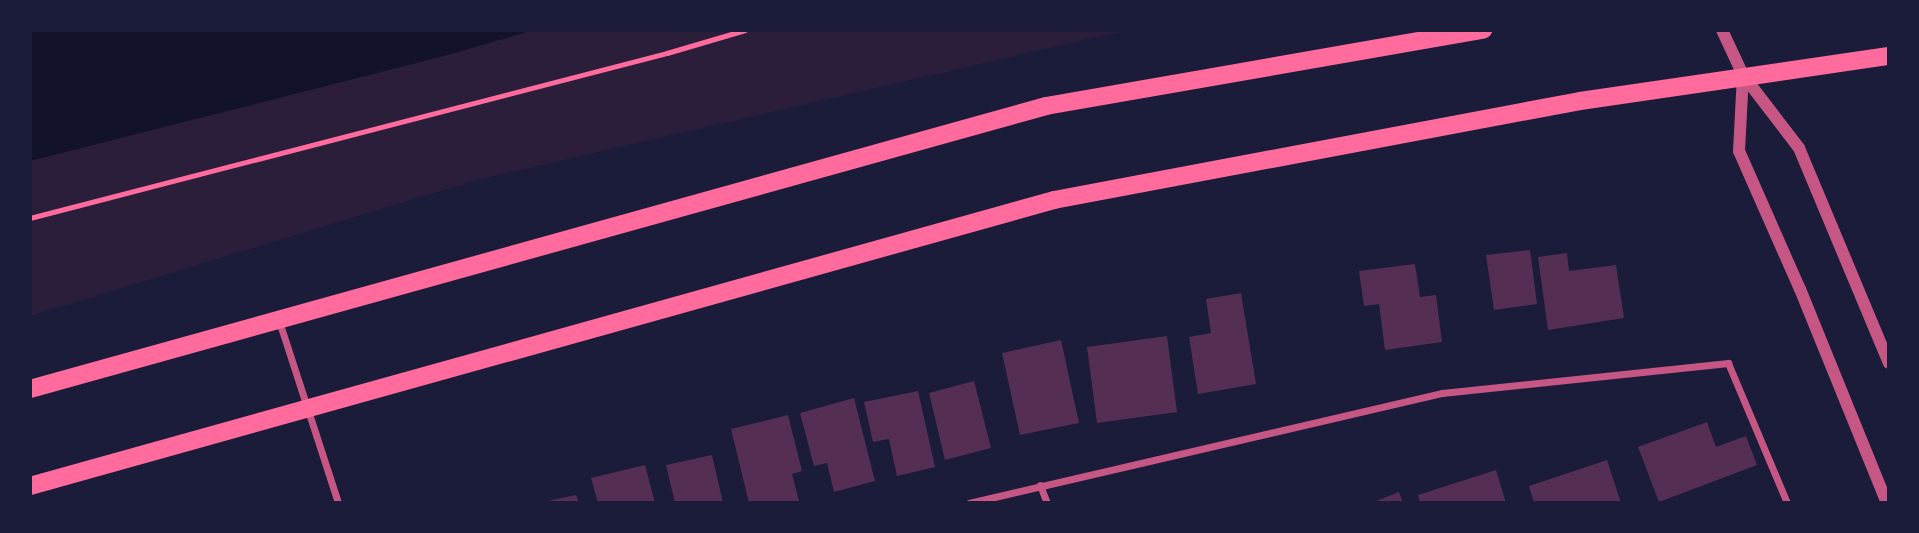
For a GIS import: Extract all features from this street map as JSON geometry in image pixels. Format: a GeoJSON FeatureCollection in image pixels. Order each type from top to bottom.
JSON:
{"type":"FeatureCollection","features":[{"type":"Feature","properties":{"kind":"main road"},"geometry":{"type":"LineString","coordinates":[[30,389],[1046,106],[1483,30]]}},
{"type":"Feature","properties":{"kind":"main road"},"geometry":{"type":"LineString","coordinates":[[30,486],[1054,200],[1580,101],[1743,75],[1889,56]]}},
{"type":"Feature","properties":{"kind":"street"},"geometry":{"type":"LineString","coordinates":[[1722,30],[1743,75],[1799,148],[1889,363]]}},
{"type":"Feature","properties":{"kind":"street"},"geometry":{"type":"LineString","coordinates":[[1743,75],[1740,151],[1800,289],[1887,503]]}},
{"type":"Feature","properties":{"kind":"street"},"geometry":{"type":"LineString","coordinates":[[279,320],[338,503]]}},
{"type":"Feature","properties":{"kind":"street"},"geometry":{"type":"LineString","coordinates":[[969,503],[1442,393],[1728,363],[1787,503]]}},
{"type":"Feature","properties":{"kind":"street"},"geometry":{"type":"LineString","coordinates":[[1040,485],[1047,503]]}},
{"type":"Feature","properties":{"kind":"path"},"geometry":{"type":"LineString","coordinates":[[30,218],[667,53],[745,30]]}},
{"type":"Feature","properties":{"kind":"shaded area"},"geometry":{"type":"Polygon","coordinates":[[[30,30],[534,30],[444,56],[30,161],[30,30]]]}},
{"type":"Feature","properties":{"kind":"shaded area"},"geometry":{"type":"Polygon","coordinates":[[[494,30],[1127,30],[477,180],[30,316],[30,136],[494,30]]]}},
{"type":"Feature","properties":{"kind":"building"},"geometry":{"type":"Polygon","coordinates":[[[1530,250],[1537,304],[1494,310],[1486,255],[1530,250]]]}},
{"type":"Feature","properties":{"kind":"building"},"geometry":{"type":"Polygon","coordinates":[[[1567,253],[1569,271],[1616,265],[1624,318],[1548,330],[1538,257],[1567,253]]]}},
{"type":"Feature","properties":{"kind":"building"},"geometry":{"type":"Polygon","coordinates":[[[1415,264],[1420,297],[1436,295],[1442,342],[1385,350],[1379,304],[1364,306],[1359,271],[1415,264]]]}},
{"type":"Feature","properties":{"kind":"building"},"geometry":{"type":"Polygon","coordinates":[[[1241,293],[1256,384],[1198,394],[1189,337],[1211,333],[1206,299],[1241,293]]]}},
{"type":"Feature","properties":{"kind":"building"},"geometry":{"type":"Polygon","coordinates":[[[1167,336],[1177,412],[1097,423],[1087,347],[1167,336]]]}},
{"type":"Feature","properties":{"kind":"building"},"geometry":{"type":"Polygon","coordinates":[[[1061,340],[1079,423],[1020,435],[1002,353],[1061,340]]]}},
{"type":"Feature","properties":{"kind":"building"},"geometry":{"type":"Polygon","coordinates":[[[974,381],[991,448],[945,460],[929,393],[974,381]]]}},
{"type":"Feature","properties":{"kind":"building"},"geometry":{"type":"Polygon","coordinates":[[[918,391],[935,467],[897,476],[889,439],[873,442],[864,402],[918,391]]]}},
{"type":"Feature","properties":{"kind":"building"},"geometry":{"type":"Polygon","coordinates":[[[854,398],[875,481],[834,492],[827,463],[814,466],[800,413],[854,398]]]}},
{"type":"Feature","properties":{"kind":"building"},"geometry":{"type":"Polygon","coordinates":[[[788,415],[802,471],[792,474],[799,501],[749,503],[731,429],[788,415]]]}},
{"type":"Feature","properties":{"kind":"building"},"geometry":{"type":"Polygon","coordinates":[[[1707,422],[1716,447],[1746,436],[1757,465],[1659,502],[1638,447],[1707,422]]]}},
{"type":"Feature","properties":{"kind":"building"},"geometry":{"type":"Polygon","coordinates":[[[712,455],[723,503],[675,503],[666,465],[712,455]]]}},
{"type":"Feature","properties":{"kind":"building"},"geometry":{"type":"Polygon","coordinates":[[[1607,460],[1621,503],[1534,503],[1529,486],[1607,460]]]}},
{"type":"Feature","properties":{"kind":"building"},"geometry":{"type":"Polygon","coordinates":[[[645,465],[655,503],[598,503],[591,478],[645,465]]]}},
{"type":"Feature","properties":{"kind":"building"},"geometry":{"type":"Polygon","coordinates":[[[1496,470],[1506,503],[1420,503],[1418,495],[1496,470]]]}},
{"type":"Feature","properties":{"kind":"building"},"geometry":{"type":"Polygon","coordinates":[[[1399,492],[1403,503],[1371,503],[1399,492]]]}},
{"type":"Feature","properties":{"kind":"building"},"geometry":{"type":"Polygon","coordinates":[[[576,495],[579,503],[543,503],[543,502],[576,495]]]}}]}
